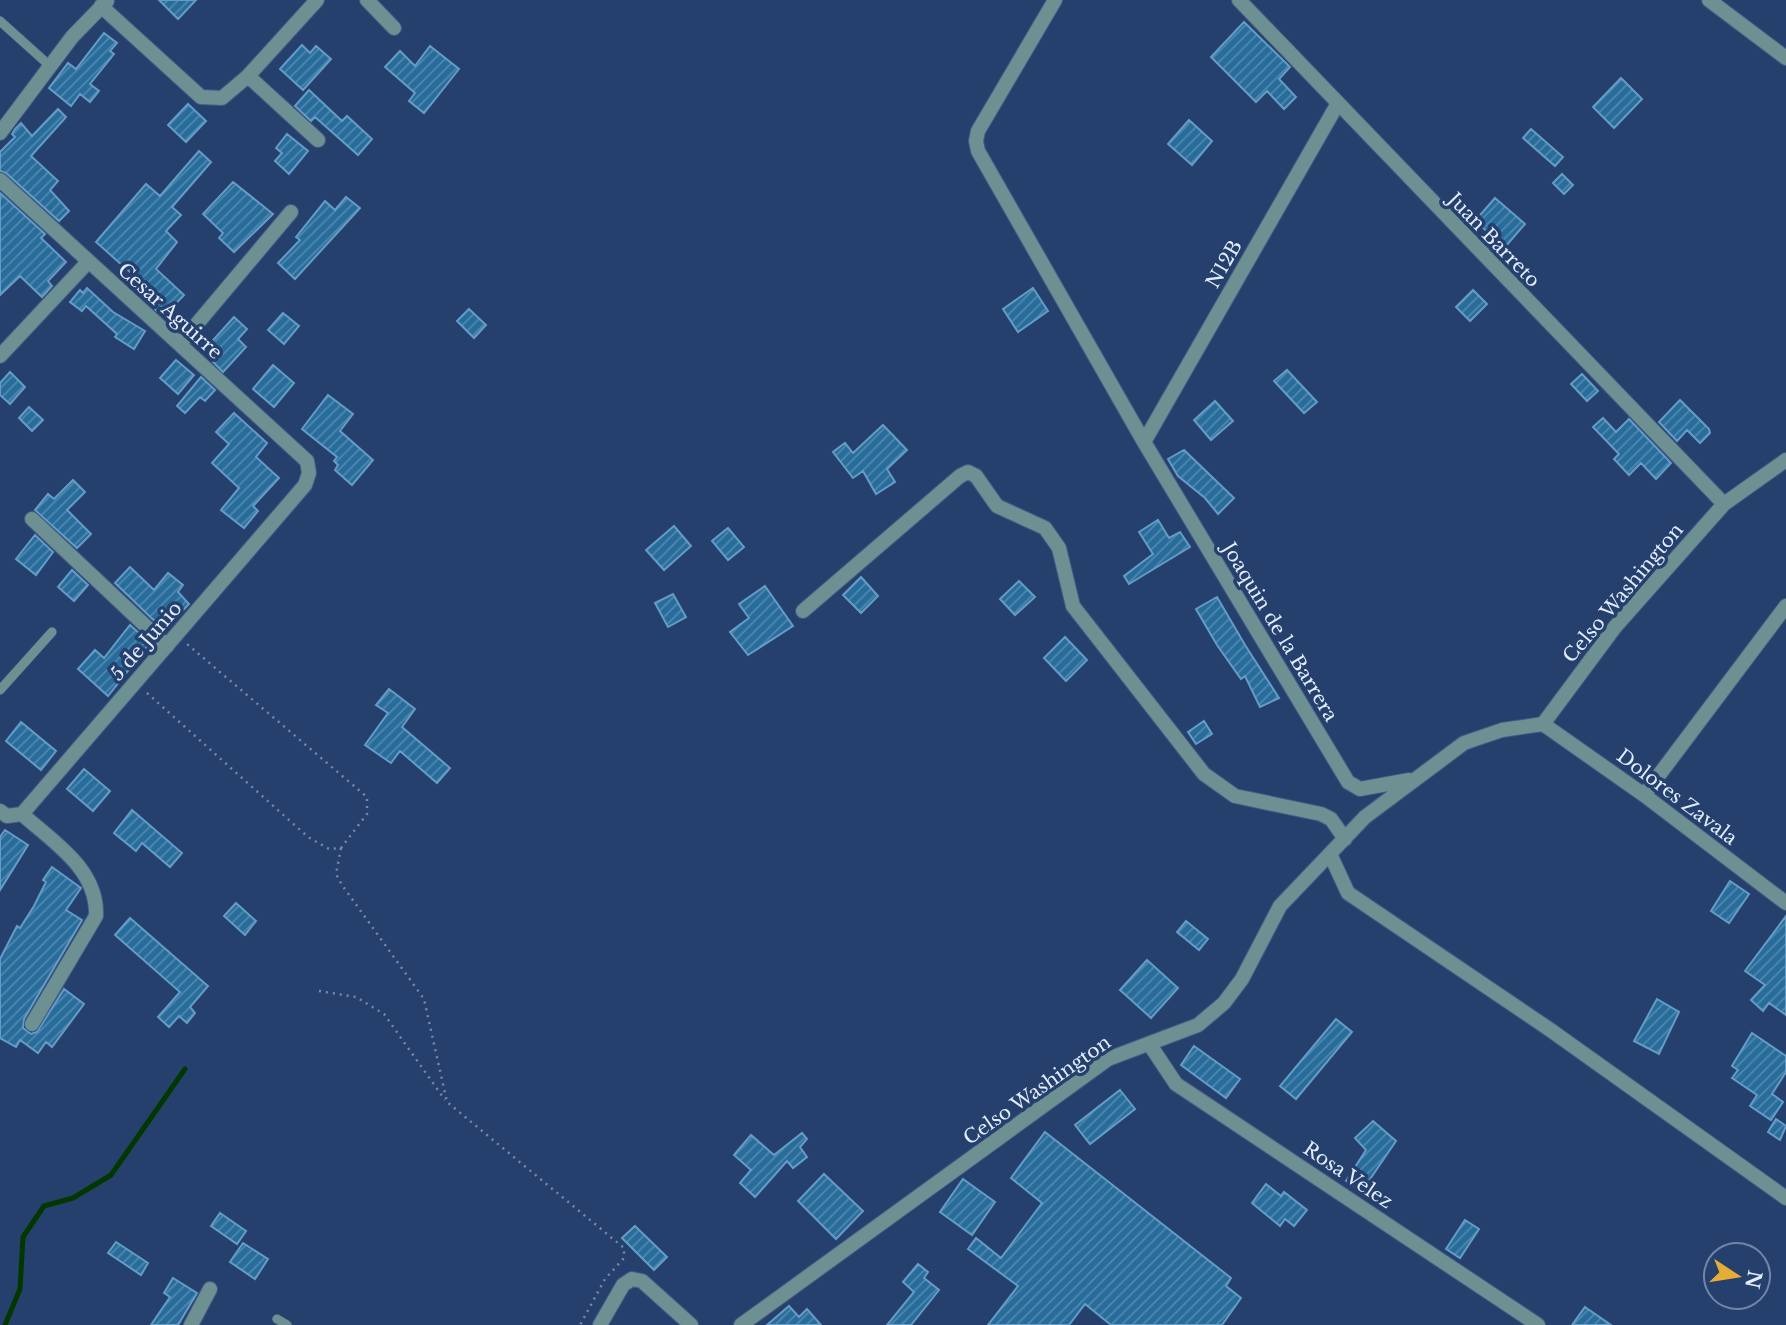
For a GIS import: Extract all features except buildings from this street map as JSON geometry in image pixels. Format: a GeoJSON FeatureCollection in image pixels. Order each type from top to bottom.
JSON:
{"type":"FeatureCollection","features":[{"type":"Feature","properties":{"kind":"street"},"geometry":{"type":"LineString","coordinates":[[0,133],[72,37],[104,3],[201,97],[222,98],[248,76],[317,0]]}},
{"type":"Feature","properties":{"kind":"street"},"geometry":{"type":"LineString","coordinates":[[367,0],[394,28]]}},
{"type":"Feature","properties":{"kind":"street"},"geometry":{"type":"LineString","coordinates":[[1055,0],[976,141],[978,151],[1144,442]]}},
{"type":"Feature","properties":{"kind":"street","name":"Juan Barreto"},"geometry":{"type":"LineString","coordinates":[[1239,0],[1337,105],[1724,504]]}},
{"type":"Feature","properties":{"kind":"street"},"geometry":{"type":"LineString","coordinates":[[1709,0],[1786,58]]}},
{"type":"Feature","properties":{"kind":"street"},"geometry":{"type":"LineString","coordinates":[[248,76],[318,140]]}},
{"type":"Feature","properties":{"kind":"street","name":"N12B"},"geometry":{"type":"LineString","coordinates":[[1144,442],[1337,105]]}},
{"type":"Feature","properties":{"kind":"street","name":"Cesar Aguirre"},"geometry":{"type":"LineString","coordinates":[[0,180],[307,461],[309,473]]}},
{"type":"Feature","properties":{"kind":"street"},"geometry":{"type":"LineString","coordinates":[[180,344],[291,212]]}},
{"type":"Feature","properties":{"kind":"street"},"geometry":{"type":"LineString","coordinates":[[0,356],[88,262]]}},
{"type":"Feature","properties":{"kind":"street","name":"Joaquin de la Barrera"},"geometry":{"type":"LineString","coordinates":[[1144,442],[1348,782],[1360,789],[1414,779]]}},
{"type":"Feature","properties":{"kind":"street","name":"Celso Washington"},"geometry":{"type":"LineString","coordinates":[[741,1325],[1108,1059],[1198,1025],[1224,1003],[1242,979],[1280,906],[1365,817],[1464,743],[1502,730],[1543,724],[1615,627],[1724,504],[1786,460]]}},
{"type":"Feature","properties":{"kind":"street"},"geometry":{"type":"LineString","coordinates":[[803,611],[968,472],[976,476],[997,506],[1045,528],[1059,548],[1073,606],[1204,774],[1235,796],[1321,814],[1331,819],[1345,839]]}},
{"type":"Feature","properties":{"kind":"street","name":"5 de Junio"},"geometry":{"type":"LineString","coordinates":[[22,814],[305,485],[309,473]]}},
{"type":"Feature","properties":{"kind":"street"},"geometry":{"type":"LineString","coordinates":[[32,519],[172,640]]}},
{"type":"Feature","properties":{"kind":"street"},"geometry":{"type":"LineString","coordinates":[[1644,795],[1786,606]]}},
{"type":"Feature","properties":{"kind":"street","name":"Dolores Zavala"},"geometry":{"type":"LineString","coordinates":[[1543,724],[1644,795],[1786,903]]}},
{"type":"Feature","properties":{"kind":"street"},"geometry":{"type":"LineString","coordinates":[[0,811],[7,816],[22,814],[84,869],[97,901],[96,916],[32,1024]]}},
{"type":"Feature","properties":{"kind":"street"},"geometry":{"type":"LineString","coordinates":[[1330,854],[1348,892],[1549,1029],[1786,1198]]}},
{"type":"Feature","properties":{"kind":"street","name":"Rosa Velez"},"geometry":{"type":"LineString","coordinates":[[1150,1045],[1176,1084],[1538,1325]]}},
{"type":"Feature","properties":{"kind":"street"},"geometry":{"type":"LineString","coordinates":[[600,1325],[623,1285],[632,1279],[642,1281],[691,1325]]}},
{"type":"Feature","properties":{"kind":"street"},"geometry":{"type":"LineString","coordinates":[[191,1325],[211,1289]]}},
{"type":"Feature","properties":{"kind":"lane"},"geometry":{"type":"LineString","coordinates":[[0,21],[50,66]]}},
{"type":"Feature","properties":{"kind":"lane"},"geometry":{"type":"LineString","coordinates":[[0,690],[52,632]]}},
{"type":"Feature","properties":{"kind":"lane"},"geometry":{"type":"LineString","coordinates":[[277,1319],[287,1325]]}},
{"type":"Feature","properties":{"kind":"path"},"geometry":{"type":"LineString","coordinates":[[172,640],[367,797],[367,814],[341,848],[336,874],[424,999],[447,1102]]}},
{"type":"Feature","properties":{"kind":"path"},"geometry":{"type":"LineString","coordinates":[[135,682],[308,837],[329,849],[341,848]]}},
{"type":"Feature","properties":{"kind":"path"},"geometry":{"type":"LineString","coordinates":[[319,991],[356,997],[384,1014],[447,1102],[624,1248],[624,1258],[605,1279],[580,1325]]}},
{"type":"Feature","properties":{"kind":"waterway"},"geometry":{"type":"LineString","coordinates":[[5,1325],[20,1289],[23,1237],[44,1206],[73,1198],[111,1175],[185,1069]]}}]}
